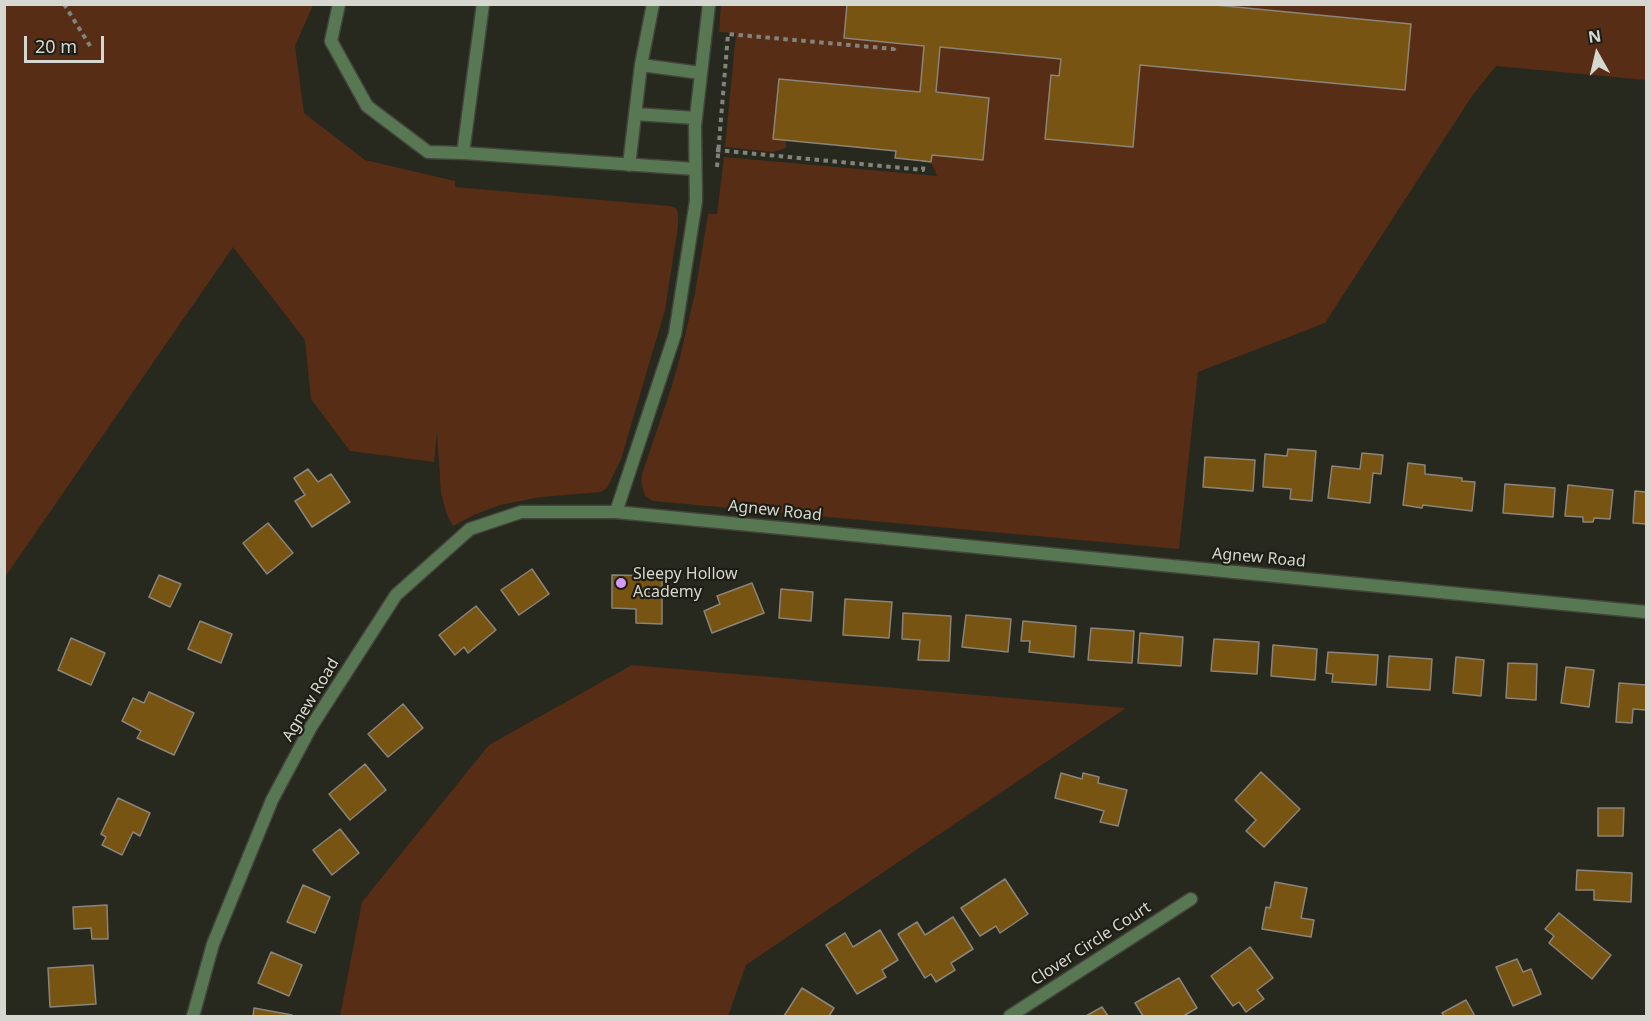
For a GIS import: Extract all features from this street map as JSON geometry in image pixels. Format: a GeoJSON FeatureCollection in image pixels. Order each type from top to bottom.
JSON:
{"type":"FeatureCollection","features":[{"type":"Feature","properties":{"kind":"street"},"geometry":{"type":"LineString","coordinates":[[339,4],[331,41],[367,106],[428,152],[695,169]]}},
{"type":"Feature","properties":{"kind":"street"},"geometry":{"type":"LineString","coordinates":[[463,153],[483,4]]}},
{"type":"Feature","properties":{"kind":"street"},"geometry":{"type":"LineString","coordinates":[[629,165],[642,65],[653,4]]}},
{"type":"Feature","properties":{"kind":"street"},"geometry":{"type":"LineString","coordinates":[[616,513],[675,334],[696,201],[696,118],[709,4]]}},
{"type":"Feature","properties":{"kind":"street"},"geometry":{"type":"LineString","coordinates":[[642,65],[701,73]]}},
{"type":"Feature","properties":{"kind":"street"},"geometry":{"type":"LineString","coordinates":[[635,114],[696,118]]}},
{"type":"Feature","properties":{"kind":"street","name":"Agnew Road"},"geometry":{"type":"LineString","coordinates":[[193,1017],[213,944],[272,800],[311,727],[396,596],[470,530],[521,512],[616,513],[1647,612]]}},
{"type":"Feature","properties":{"kind":"street","name":"Clover Circle Court"},"geometry":{"type":"LineString","coordinates":[[1010,1017],[1191,899]]}},
{"type":"Feature","properties":{"kind":"path"},"geometry":{"type":"LineString","coordinates":[[64,4],[92,49]]}},
{"type":"Feature","properties":{"kind":"path"},"geometry":{"type":"LineString","coordinates":[[717,171],[728,33],[894,49],[897,45]]}},
{"type":"Feature","properties":{"kind":"path"},"geometry":{"type":"LineString","coordinates":[[695,145],[719,151],[923,170],[924,161]]}},
{"type":"Feature","properties":{"kind":"shaded area"},"geometry":{"type":"Polygon","coordinates":[[[5,4],[313,5],[295,46],[304,113],[365,160],[455,181],[455,187],[676,208],[678,226],[665,310],[621,459],[607,488],[601,492],[541,497],[500,505],[453,526],[447,515],[441,493],[437,432],[434,462],[350,451],[311,399],[305,340],[233,247],[5,577],[5,4]]]}},
{"type":"Feature","properties":{"kind":"shaded area"},"geometry":{"type":"Polygon","coordinates":[[[721,5],[847,5],[844,38],[924,46],[920,92],[779,79],[773,139],[786,140],[786,148],[773,152],[725,147],[736,33],[719,32],[721,5]]]}},
{"type":"Feature","properties":{"kind":"shaded area"},"geometry":{"type":"Polygon","coordinates":[[[1205,5],[1646,5],[1646,80],[1496,66],[1472,96],[1325,323],[1198,372],[1179,549],[653,501],[645,496],[641,482],[642,474],[680,357],[695,293],[708,214],[717,214],[724,157],[937,176],[931,162],[932,155],[983,160],[989,98],[936,92],[940,47],[1061,59],[1059,76],[1051,76],[1045,139],[1132,147],[1140,65],[1405,90],[1411,24],[1205,5]]]}},
{"type":"Feature","properties":{"kind":"shaded area"},"geometry":{"type":"Polygon","coordinates":[[[632,665],[1126,708],[746,965],[728,1016],[340,1016],[362,902],[489,745],[632,665]]]}},
{"type":"Feature","properties":{"kind":"building"},"geometry":{"type":"Polygon","coordinates":[[[847,4],[1205,4],[1411,24],[1405,90],[1140,65],[1133,147],[1045,139],[1051,75],[1059,76],[1061,59],[940,47],[936,92],[989,98],[983,160],[932,155],[931,162],[895,158],[896,151],[773,139],[779,79],[920,92],[924,46],[844,38],[847,4]]]}},
{"type":"Feature","properties":{"kind":"building"},"geometry":{"type":"Polygon","coordinates":[[[1288,449],[1316,451],[1312,501],[1290,499],[1291,489],[1263,487],[1265,454],[1287,456],[1288,449]]]}},
{"type":"Feature","properties":{"kind":"building"},"geometry":{"type":"Polygon","coordinates":[[[1362,453],[1383,455],[1381,474],[1373,473],[1370,503],[1328,498],[1332,466],[1360,469],[1362,453]]]}},
{"type":"Feature","properties":{"kind":"building"},"geometry":{"type":"Polygon","coordinates":[[[1205,457],[1255,460],[1253,491],[1203,487],[1205,457]]]}},
{"type":"Feature","properties":{"kind":"building"},"geometry":{"type":"Polygon","coordinates":[[[1408,463],[1425,465],[1425,474],[1462,478],[1462,481],[1475,482],[1472,511],[1403,505],[1408,463]]]}},
{"type":"Feature","properties":{"kind":"building"},"geometry":{"type":"Polygon","coordinates":[[[308,469],[318,482],[331,474],[350,502],[312,527],[295,501],[305,495],[294,478],[308,469]]]}},
{"type":"Feature","properties":{"kind":"building"},"geometry":{"type":"Polygon","coordinates":[[[1505,484],[1555,488],[1553,517],[1503,513],[1505,484]]]}},
{"type":"Feature","properties":{"kind":"building"},"geometry":{"type":"Polygon","coordinates":[[[1568,485],[1613,490],[1610,519],[1594,518],[1593,522],[1583,522],[1583,517],[1565,516],[1568,485]]]}},
{"type":"Feature","properties":{"kind":"building"},"geometry":{"type":"Polygon","coordinates":[[[1635,491],[1646,492],[1646,524],[1633,523],[1635,491]]]}},
{"type":"Feature","properties":{"kind":"building"},"geometry":{"type":"Polygon","coordinates":[[[268,523],[293,553],[267,574],[243,543],[268,523]]]}},
{"type":"Feature","properties":{"kind":"building"},"geometry":{"type":"Polygon","coordinates":[[[532,569],[549,594],[519,615],[501,590],[532,569]]]}},
{"type":"Feature","properties":{"kind":"building"},"geometry":{"type":"Polygon","coordinates":[[[159,575],[181,584],[170,607],[149,597],[159,575]]]}},
{"type":"Feature","properties":{"kind":"building"},"geometry":{"type":"Polygon","coordinates":[[[612,575],[662,576],[662,624],[636,623],[636,609],[612,608],[612,575]]]}},
{"type":"Feature","properties":{"kind":"building"},"geometry":{"type":"Polygon","coordinates":[[[752,583],[764,613],[712,633],[704,611],[720,604],[717,596],[752,583]]]}},
{"type":"Feature","properties":{"kind":"building"},"geometry":{"type":"Polygon","coordinates":[[[781,589],[813,592],[811,621],[779,618],[781,589]]]}},
{"type":"Feature","properties":{"kind":"building"},"geometry":{"type":"Polygon","coordinates":[[[845,599],[892,602],[889,638],[843,635],[845,599]]]}},
{"type":"Feature","properties":{"kind":"building"},"geometry":{"type":"Polygon","coordinates":[[[476,606],[496,630],[468,653],[464,647],[455,655],[439,635],[476,606]]]}},
{"type":"Feature","properties":{"kind":"building"},"geometry":{"type":"Polygon","coordinates":[[[903,613],[951,616],[949,661],[918,660],[920,640],[902,639],[903,613]]]}},
{"type":"Feature","properties":{"kind":"building"},"geometry":{"type":"Polygon","coordinates":[[[966,615],[1011,619],[1008,652],[962,647],[966,615]]]}},
{"type":"Feature","properties":{"kind":"building"},"geometry":{"type":"Polygon","coordinates":[[[200,621],[232,634],[221,663],[188,649],[200,621]]]}},
{"type":"Feature","properties":{"kind":"building"},"geometry":{"type":"Polygon","coordinates":[[[1023,621],[1076,626],[1074,657],[1029,652],[1030,641],[1021,641],[1023,621]]]}},
{"type":"Feature","properties":{"kind":"building"},"geometry":{"type":"Polygon","coordinates":[[[1091,628],[1134,631],[1132,663],[1088,660],[1091,628]]]}},
{"type":"Feature","properties":{"kind":"building"},"geometry":{"type":"Polygon","coordinates":[[[1140,633],[1183,637],[1181,666],[1138,663],[1140,633]]]}},
{"type":"Feature","properties":{"kind":"building"},"geometry":{"type":"Polygon","coordinates":[[[71,638],[105,653],[91,685],[58,670],[71,638]]]}},
{"type":"Feature","properties":{"kind":"building"},"geometry":{"type":"Polygon","coordinates":[[[1214,639],[1259,642],[1257,674],[1211,671],[1214,639]]]}},
{"type":"Feature","properties":{"kind":"building"},"geometry":{"type":"Polygon","coordinates":[[[1273,645],[1317,649],[1315,680],[1271,676],[1273,645]]]}},
{"type":"Feature","properties":{"kind":"building"},"geometry":{"type":"Polygon","coordinates":[[[1328,652],[1378,655],[1376,685],[1332,682],[1333,674],[1326,673],[1328,652]]]}},
{"type":"Feature","properties":{"kind":"building"},"geometry":{"type":"Polygon","coordinates":[[[1389,656],[1432,659],[1430,690],[1387,687],[1389,656]]]}},
{"type":"Feature","properties":{"kind":"building"},"geometry":{"type":"Polygon","coordinates":[[[1456,657],[1484,660],[1481,696],[1453,693],[1456,657]]]}},
{"type":"Feature","properties":{"kind":"building"},"geometry":{"type":"Polygon","coordinates":[[[1508,663],[1537,664],[1536,700],[1506,698],[1508,663]]]}},
{"type":"Feature","properties":{"kind":"building"},"geometry":{"type":"Polygon","coordinates":[[[1566,667],[1594,670],[1589,707],[1561,703],[1566,667]]]}},
{"type":"Feature","properties":{"kind":"building"},"geometry":{"type":"Polygon","coordinates":[[[1619,683],[1646,685],[1646,710],[1633,709],[1632,723],[1616,722],[1619,683]]]}},
{"type":"Feature","properties":{"kind":"building"},"geometry":{"type":"Polygon","coordinates":[[[149,692],[194,713],[174,755],[137,738],[141,731],[122,721],[133,698],[144,703],[149,692]]]}},
{"type":"Feature","properties":{"kind":"building"},"geometry":{"type":"Polygon","coordinates":[[[403,704],[423,728],[388,757],[368,734],[403,704]]]}},
{"type":"Feature","properties":{"kind":"building"},"geometry":{"type":"Polygon","coordinates":[[[365,764],[386,790],[350,820],[329,794],[365,764]]]}},
{"type":"Feature","properties":{"kind":"building"},"geometry":{"type":"Polygon","coordinates":[[[1261,772],[1300,809],[1264,847],[1246,831],[1256,820],[1235,800],[1261,772]]]}},
{"type":"Feature","properties":{"kind":"building"},"geometry":{"type":"Polygon","coordinates":[[[1061,773],[1082,779],[1083,773],[1099,777],[1098,783],[1127,790],[1118,826],[1100,822],[1104,811],[1055,798],[1061,773]]]}},
{"type":"Feature","properties":{"kind":"building"},"geometry":{"type":"Polygon","coordinates":[[[118,798],[150,813],[140,836],[133,832],[122,855],[102,845],[106,837],[101,834],[118,798]]]}},
{"type":"Feature","properties":{"kind":"building"},"geometry":{"type":"Polygon","coordinates":[[[1598,808],[1624,808],[1623,836],[1598,836],[1598,808]]]}},
{"type":"Feature","properties":{"kind":"building"},"geometry":{"type":"Polygon","coordinates":[[[340,829],[359,853],[332,875],[313,850],[340,829]]]}},
{"type":"Feature","properties":{"kind":"building"},"geometry":{"type":"Polygon","coordinates":[[[1577,870],[1632,873],[1631,902],[1594,900],[1594,890],[1576,890],[1577,870]]]}},
{"type":"Feature","properties":{"kind":"building"},"geometry":{"type":"Polygon","coordinates":[[[1005,879],[1028,914],[1000,933],[996,926],[980,936],[961,908],[1005,879]]]}},
{"type":"Feature","properties":{"kind":"building"},"geometry":{"type":"Polygon","coordinates":[[[1275,882],[1307,888],[1301,918],[1314,920],[1311,937],[1262,929],[1266,907],[1270,908],[1275,882]]]}},
{"type":"Feature","properties":{"kind":"building"},"geometry":{"type":"Polygon","coordinates":[[[303,885],[330,897],[315,933],[287,922],[303,885]]]}},
{"type":"Feature","properties":{"kind":"building"},"geometry":{"type":"Polygon","coordinates":[[[107,905],[108,939],[92,939],[91,928],[74,929],[73,907],[107,905]]]}},
{"type":"Feature","properties":{"kind":"building"},"geometry":{"type":"Polygon","coordinates":[[[1559,913],[1611,955],[1592,979],[1549,943],[1554,936],[1545,929],[1559,913]]]}},
{"type":"Feature","properties":{"kind":"building"},"geometry":{"type":"Polygon","coordinates":[[[953,917],[973,949],[951,963],[955,970],[936,982],[931,974],[925,978],[898,934],[917,922],[925,935],[953,917]]]}},
{"type":"Feature","properties":{"kind":"building"},"geometry":{"type":"Polygon","coordinates":[[[880,930],[898,960],[882,970],[886,977],[857,994],[826,945],[845,933],[853,947],[880,930]]]}},
{"type":"Feature","properties":{"kind":"building"},"geometry":{"type":"Polygon","coordinates":[[[1250,947],[1273,978],[1257,990],[1264,999],[1246,1012],[1239,1002],[1233,1006],[1211,976],[1250,947]]]}},
{"type":"Feature","properties":{"kind":"building"},"geometry":{"type":"Polygon","coordinates":[[[271,952],[302,965],[289,996],[258,983],[271,952]]]}},
{"type":"Feature","properties":{"kind":"building"},"geometry":{"type":"Polygon","coordinates":[[[1517,959],[1523,972],[1531,969],[1541,994],[1513,1006],[1496,967],[1517,959]]]}},
{"type":"Feature","properties":{"kind":"building"},"geometry":{"type":"Polygon","coordinates":[[[93,965],[96,1004],[50,1007],[48,968],[93,965]]]}},
{"type":"Feature","properties":{"kind":"building"},"geometry":{"type":"Polygon","coordinates":[[[1179,978],[1197,1008],[1186,1016],[1143,1016],[1135,1003],[1179,978]]]}},
{"type":"Feature","properties":{"kind":"building"},"geometry":{"type":"Polygon","coordinates":[[[802,988],[834,1008],[829,1016],[784,1016],[802,988]]]}},
{"type":"Feature","properties":{"kind":"building"},"geometry":{"type":"Polygon","coordinates":[[[1466,1000],[1475,1016],[1444,1016],[1442,1013],[1466,1000]]]}},
{"type":"Feature","properties":{"kind":"building"},"geometry":{"type":"Polygon","coordinates":[[[1102,1007],[1108,1016],[1086,1016],[1102,1007]]]}},
{"type":"Feature","properties":{"kind":"building"},"geometry":{"type":"Polygon","coordinates":[[[254,1008],[292,1015],[292,1016],[253,1016],[254,1008]]]}},
{"type":"Feature","properties":{"kind":"place","name":"Sleepy Hollow Academy"},"geometry":{"type":"Point","coordinates":[621,583]}}]}
